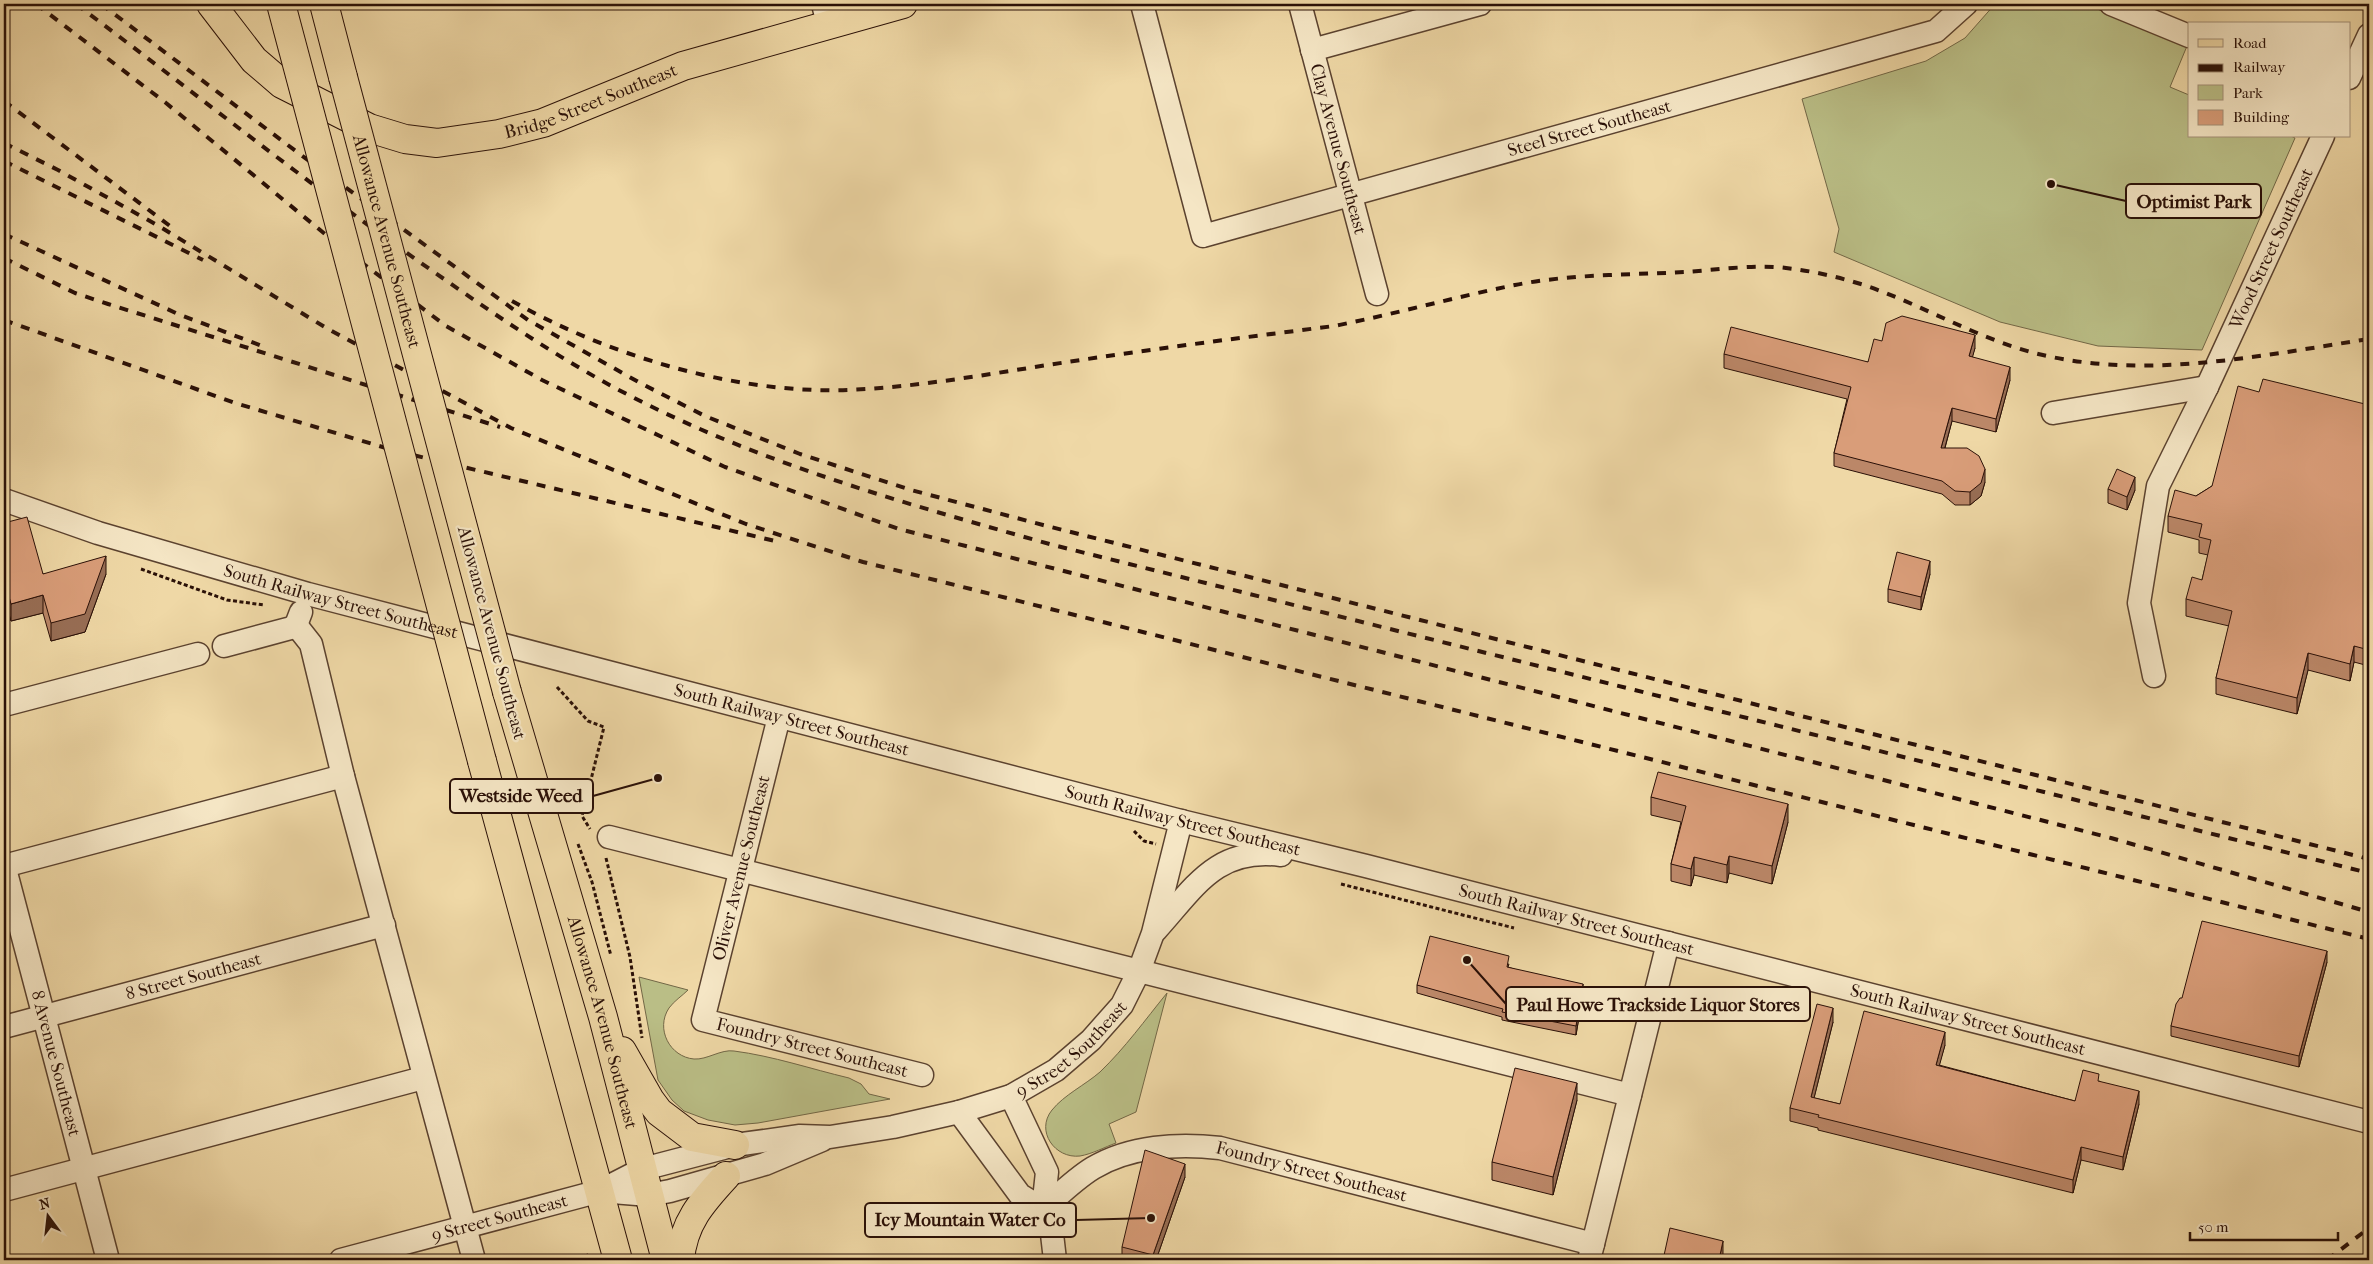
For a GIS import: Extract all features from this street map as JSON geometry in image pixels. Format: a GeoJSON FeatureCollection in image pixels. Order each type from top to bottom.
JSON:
{"type":"FeatureCollection","features":[{"type":"Feature","properties":{"kind":"main road","name":"Bridge Street Southeast"},"geometry":{"type":"LineString","coordinates":[[212,4],[254,60],[282,84],[369,128],[406,139],[444,142],[499,134],[543,123],[683,66],[826,14],[903,4]]}},
{"type":"Feature","properties":{"kind":"main road"},"geometry":{"type":"LineString","coordinates":[[281,4],[482,761],[618,1260]]}},
{"type":"Feature","properties":{"kind":"main road","name":"Allowance Avenue Southeast"},"geometry":{"type":"LineString","coordinates":[[324,4],[507,692],[603,1017],[666,1260]]}},
{"type":"Feature","properties":{"kind":"main road"},"geometry":{"type":"LineString","coordinates":[[603,1017],[650,1100],[659,1112],[692,1137],[734,1145]]}},
{"type":"Feature","properties":{"kind":"main road"},"geometry":{"type":"LineString","coordinates":[[680,1260],[685,1231],[690,1220],[697,1208],[726,1176]]}},
{"type":"Feature","properties":{"kind":"street","name":"Steel Street Southeast"},"geometry":{"type":"LineString","coordinates":[[1142,4],[1203,236],[1936,31],[1966,4]]}},
{"type":"Feature","properties":{"kind":"street","name":"Clay Avenue Southeast"},"geometry":{"type":"LineString","coordinates":[[1300,4],[1377,294]]}},
{"type":"Feature","properties":{"kind":"street"},"geometry":{"type":"LineString","coordinates":[[1312,50],[1480,4]]}},
{"type":"Feature","properties":{"kind":"street"},"geometry":{"type":"LineString","coordinates":[[2110,4],[2188,36]]}},
{"type":"Feature","properties":{"kind":"street"},"geometry":{"type":"LineString","coordinates":[[2350,76],[2369,35]]}},
{"type":"Feature","properties":{"kind":"street","name":"Wood Street Southeast"},"geometry":{"type":"LineString","coordinates":[[2154,676],[2139,603],[2158,486],[2219,362],[2322,138]]}},
{"type":"Feature","properties":{"kind":"street"},"geometry":{"type":"LineString","coordinates":[[2053,413],[2207,387]]}},
{"type":"Feature","properties":{"kind":"street","name":"South Railway Street Southeast"},"geometry":{"type":"LineString","coordinates":[[4,500],[98,533],[308,594],[1181,820],[1668,942],[2369,1122]]}},
{"type":"Feature","properties":{"kind":"street"},"geometry":{"type":"LineString","coordinates":[[296,625],[308,594]]}},
{"type":"Feature","properties":{"kind":"street"},"geometry":{"type":"LineString","coordinates":[[224,646],[296,625]]}},
{"type":"Feature","properties":{"kind":"street"},"geometry":{"type":"LineString","coordinates":[[296,625],[311,644],[343,776],[423,1078],[474,1260]]}},
{"type":"Feature","properties":{"kind":"street"},"geometry":{"type":"LineString","coordinates":[[4,705],[198,654]]}},
{"type":"Feature","properties":{"kind":"street","name":"Oliver Avenue Southeast"},"geometry":{"type":"LineString","coordinates":[[703,1020],[779,717]]}},
{"type":"Feature","properties":{"kind":"street"},"geometry":{"type":"LineString","coordinates":[[4,866],[343,776]]}},
{"type":"Feature","properties":{"kind":"street","name":"9 Street Southeast"},"geometry":{"type":"LineString","coordinates":[[646,1182],[734,1145],[800,1136],[830,1137],[893,1127],[959,1112],[1011,1096],[1056,1070],[1091,1040],[1122,1006],[1139,971],[1153,933],[1181,820]]}},
{"type":"Feature","properties":{"kind":"street"},"geometry":{"type":"LineString","coordinates":[[602,841],[740,870],[1630,1095]]}},
{"type":"Feature","properties":{"kind":"street"},"geometry":{"type":"LineString","coordinates":[[1153,933],[1212,870],[1232,858],[1262,853],[1366,866]]}},
{"type":"Feature","properties":{"kind":"street","name":"8 Avenue Southeast"},"geometry":{"type":"LineString","coordinates":[[4,866],[108,1260]]}},
{"type":"Feature","properties":{"kind":"street","name":"8 Street Southeast"},"geometry":{"type":"LineString","coordinates":[[4,1027],[384,925]]}},
{"type":"Feature","properties":{"kind":"street"},"geometry":{"type":"LineString","coordinates":[[1591,1252],[1668,942]]}},
{"type":"Feature","properties":{"kind":"street","name":"Foundry Street Southeast"},"geometry":{"type":"LineString","coordinates":[[703,1020],[922,1075]]}},
{"type":"Feature","properties":{"kind":"street"},"geometry":{"type":"LineString","coordinates":[[4,1190],[423,1078]]}},
{"type":"Feature","properties":{"kind":"street"},"geometry":{"type":"LineString","coordinates":[[1011,1096],[1047,1172],[1043,1209],[1052,1234],[1055,1260]]}},
{"type":"Feature","properties":{"kind":"street"},"geometry":{"type":"LineString","coordinates":[[959,1112],[1020,1195],[1043,1209]]}},
{"type":"Feature","properties":{"kind":"street","name":"9 Street Southeast"},"geometry":{"type":"LineString","coordinates":[[341,1260],[600,1192],[646,1182],[726,1176],[765,1164],[830,1137]]}},
{"type":"Feature","properties":{"kind":"street","name":"Foundry Street Southeast"},"geometry":{"type":"LineString","coordinates":[[1043,1209],[1094,1167],[1141,1151],[1172,1145],[1199,1146],[1220,1148],[1591,1252]]}},
{"type":"Feature","properties":{"kind":"path"},"geometry":{"type":"LineString","coordinates":[[557,687],[588,721],[604,727],[582,816],[602,841],[630,958],[643,1046]]}},
{"type":"Feature","properties":{"kind":"path"},"geometry":{"type":"LineString","coordinates":[[592,882],[612,957]]}},
{"type":"Feature","properties":{"kind":"path"},"geometry":{"type":"LineString","coordinates":[[1338,883],[1518,928]]}},
{"type":"Feature","properties":{"kind":"green space"},"geometry":{"type":"Polygon","coordinates":[[[1995,4],[2085,4],[2187,46],[2170,87],[2188,95],[2188,138],[2295,138],[2202,350],[2098,346],[2000,322],[1834,252],[1839,229],[1802,99],[1926,61],[1965,38],[1995,4]]]}},
{"type":"Feature","properties":{"kind":"green space"},"geometry":{"type":"Polygon","coordinates":[[[639,977],[688,990],[669,1008],[665,1016],[664,1025],[667,1041],[672,1048],[685,1057],[699,1059],[729,1051],[749,1053],[849,1078],[861,1084],[869,1094],[890,1099],[758,1123],[735,1125],[708,1120],[684,1111],[672,1100],[658,1080],[639,977]]]}},
{"type":"Feature","properties":{"kind":"green space"},"geometry":{"type":"Polygon","coordinates":[[[1167,993],[1136,1112],[1109,1124],[1116,1143],[1080,1156],[1071,1156],[1063,1153],[1050,1142],[1047,1135],[1047,1118],[1052,1110],[1109,1063],[1167,993]]]}},
{"type":"Feature","properties":{"kind":"building"},"geometry":{"type":"Polygon","coordinates":[[[1902,316],[1975,335],[1969,356],[2010,367],[1996,419],[1952,408],[1941,448],[1967,448],[1979,456],[1985,469],[1981,483],[1970,492],[1955,491],[1942,481],[1834,453],[1851,387],[1724,354],[1731,327],[1868,362],[1874,339],[1882,341],[1886,323],[1902,316]]]}},
{"type":"Feature","properties":{"kind":"building"},"geometry":{"type":"Polygon","coordinates":[[[2263,379],[2369,405],[2369,650],[2354,646],[2350,664],[2308,653],[2297,698],[2216,678],[2232,611],[2186,599],[2192,577],[2202,580],[2211,540],[2199,537],[2202,524],[2168,516],[2175,490],[2196,496],[2212,486],[2238,386],[2259,392],[2263,379]]]}},
{"type":"Feature","properties":{"kind":"building"},"geometry":{"type":"Polygon","coordinates":[[[2117,469],[2135,477],[2127,497],[2108,489],[2117,469]]]}},
{"type":"Feature","properties":{"kind":"building"},"geometry":{"type":"Polygon","coordinates":[[[27,517],[43,574],[106,556],[85,614],[51,623],[43,595],[11,604],[4,578],[4,523],[27,517]]]}},
{"type":"Feature","properties":{"kind":"building"},"geometry":{"type":"Polygon","coordinates":[[[1897,552],[1930,561],[1921,597],[1888,589],[1897,552]]]}},
{"type":"Feature","properties":{"kind":"building"},"geometry":{"type":"Polygon","coordinates":[[[1658,772],[1788,804],[1772,866],[1729,856],[1727,865],[1694,857],[1691,869],[1671,864],[1686,806],[1651,797],[1658,772]]]}},
{"type":"Feature","properties":{"kind":"building"},"geometry":{"type":"Polygon","coordinates":[[[2202,921],[2327,951],[2299,1056],[2171,1026],[2176,1004],[2182,998],[2202,921]]]}},
{"type":"Feature","properties":{"kind":"building"},"geometry":{"type":"Polygon","coordinates":[[[1430,936],[1509,956],[1507,967],[1583,984],[1576,1026],[1502,1012],[1503,1009],[1417,985],[1430,936]]]}},
{"type":"Feature","properties":{"kind":"building"},"geometry":{"type":"Polygon","coordinates":[[[1817,1004],[1833,1008],[1811,1097],[1840,1104],[1864,1011],[1945,1032],[1936,1065],[2075,1101],[2083,1070],[2099,1074],[2098,1081],[2139,1091],[2123,1157],[2081,1147],[2073,1180],[1818,1117],[1819,1115],[1790,1108],[1817,1004]]]}},
{"type":"Feature","properties":{"kind":"building"},"geometry":{"type":"Polygon","coordinates":[[[1515,1068],[1577,1083],[1553,1177],[1492,1162],[1515,1068]]]}},
{"type":"Feature","properties":{"kind":"building"},"geometry":{"type":"Polygon","coordinates":[[[1145,1150],[1185,1164],[1153,1255],[1122,1247],[1145,1150]]]}},
{"type":"Feature","properties":{"kind":"building"},"geometry":{"type":"Polygon","coordinates":[[[1670,1228],[1723,1241],[1719,1260],[1663,1260],[1670,1228]]]}},
{"type":"Feature","properties":{"kind":"building"},"geometry":{"type":"Polygon","coordinates":[[[588,1254],[590,1260],[564,1260],[588,1254]]]}},
{"type":"Feature","properties":{"kind":"building"},"geometry":{"type":"Polygon","coordinates":[[[1625,1256],[1641,1260],[1624,1260],[1625,1256]]]}},
{"type":"Feature","properties":{"kind":"railway"},"geometry":{"type":"LineString","coordinates":[[36,4],[166,103],[337,244],[446,326],[542,380],[725,467],[899,529],[2111,838],[2369,912]]}},
{"type":"Feature","properties":{"kind":"railway"},"geometry":{"type":"LineString","coordinates":[[76,4],[397,246],[524,333],[606,383],[659,410],[713,435],[769,457],[881,495],[1053,545],[2369,873]]}},
{"type":"Feature","properties":{"kind":"railway"},"geometry":{"type":"LineString","coordinates":[[101,4],[297,152],[528,320],[642,384],[705,416],[800,454],[911,490],[1043,525],[2369,859]]}},
{"type":"Feature","properties":{"kind":"railway"},"geometry":{"type":"LineString","coordinates":[[4,101],[170,226]]}},
{"type":"Feature","properties":{"kind":"railway"},"geometry":{"type":"LineString","coordinates":[[4,143],[58,170],[157,225],[328,329],[511,428],[746,524],[863,562],[2369,939]]}},
{"type":"Feature","properties":{"kind":"railway"},"geometry":{"type":"LineString","coordinates":[[4,161],[203,260]]}},
{"type":"Feature","properties":{"kind":"railway"},"geometry":{"type":"LineString","coordinates":[[4,234],[178,314],[262,346]]}},
{"type":"Feature","properties":{"kind":"railway"},"geometry":{"type":"LineString","coordinates":[[4,258],[75,293],[500,427]]}},
{"type":"Feature","properties":{"kind":"railway"},"geometry":{"type":"LineString","coordinates":[[512,301],[590,339],[674,368],[762,386],[805,390],[848,390],[933,382],[1334,326],[1536,281],[1749,267],[1796,269],[1854,282],[2023,350],[2087,363],[2168,365],[2208,362],[2369,339]]}},
{"type":"Feature","properties":{"kind":"railway"},"geometry":{"type":"LineString","coordinates":[[4,320],[235,403],[396,451],[775,541]]}},
{"type":"Feature","properties":{"kind":"railway"},"geometry":{"type":"LineString","coordinates":[[2327,1260],[2369,1228]]}},
{"type":"Feature","properties":{"kind":"place","name":"Optimist Park"},"geometry":{"type":"Point","coordinates":[2051,184]}},
{"type":"Feature","properties":{"kind":"place","name":"Westside Weed"},"geometry":{"type":"Point","coordinates":[658,778]}},
{"type":"Feature","properties":{"kind":"place","name":"Paul Howe Trackside Liquor Stores"},"geometry":{"type":"Point","coordinates":[1467,960]}},
{"type":"Feature","properties":{"kind":"place","name":"Icy Mountain Water Co"},"geometry":{"type":"Point","coordinates":[1151,1218]}}]}
